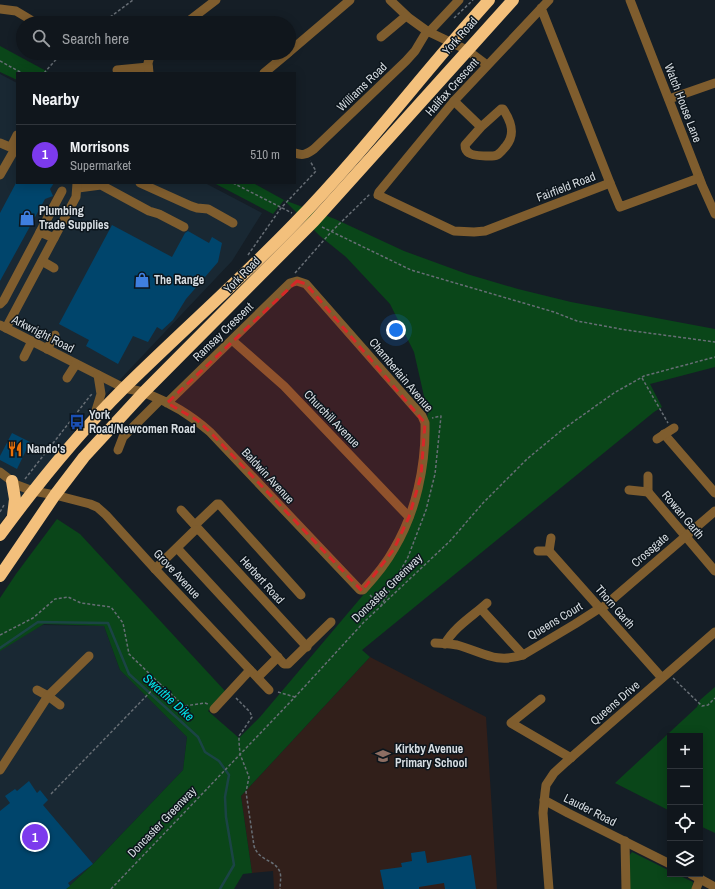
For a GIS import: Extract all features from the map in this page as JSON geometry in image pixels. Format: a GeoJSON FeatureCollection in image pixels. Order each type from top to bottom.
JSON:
{"type":"FeatureCollection","features":[{"type":"Feature","properties":{"kind":"highway","name":"York Road"},"geometry":{"type":"LineString","coordinates":[[0,535],[68,448],[124,388],[218,299],[295,219],[308,210],[373,137],[450,43],[489,0]]}},
{"type":"Feature","properties":{"kind":"highway","name":"York Road"},"geometry":{"type":"LineString","coordinates":[[0,576],[55,495],[84,456],[144,392],[314,223],[512,0]]}},
{"type":"Feature","properties":{"kind":"highway"},"geometry":{"type":"LineString","coordinates":[[12,482],[15,500],[12,519]]}},
{"type":"Feature","properties":{"kind":"street"},"geometry":{"type":"LineString","coordinates":[[195,16],[216,0]]}},
{"type":"Feature","properties":{"kind":"street"},"geometry":{"type":"LineString","coordinates":[[296,45],[350,0]]}},
{"type":"Feature","properties":{"kind":"street"},"geometry":{"type":"LineString","coordinates":[[390,0],[406,16],[428,31],[467,50],[487,65]]}},
{"type":"Feature","properties":{"kind":"street","name":"Williams Road"},"geometry":{"type":"LineString","coordinates":[[306,154],[320,143],[406,61],[415,51],[428,31],[459,0]]}},
{"type":"Feature","properties":{"kind":"street","name":"Halifax Crescent"},"geometry":{"type":"LineString","coordinates":[[378,195],[454,101],[549,0]]}},
{"type":"Feature","properties":{"kind":"street","name":"Watch House Lane"},"geometry":{"type":"LineString","coordinates":[[630,0],[699,178],[714,209]]}},
{"type":"Feature","properties":{"kind":"street","name":"Fairfield Road"},"geometry":{"type":"LineString","coordinates":[[378,195],[454,231],[474,232],[485,230],[610,184],[541,8]]}},
{"type":"Feature","properties":{"kind":"street"},"geometry":{"type":"LineString","coordinates":[[0,9],[16,11],[24,16]]}},
{"type":"Feature","properties":{"kind":"street"},"geometry":{"type":"LineString","coordinates":[[381,37],[406,16]]}},
{"type":"Feature","properties":{"kind":"street"},"geometry":{"type":"LineString","coordinates":[[265,72],[279,60]]}},
{"type":"Feature","properties":{"kind":"street"},"geometry":{"type":"LineString","coordinates":[[117,70],[148,68]]}},
{"type":"Feature","properties":{"kind":"street"},"geometry":{"type":"LineString","coordinates":[[669,99],[715,83]]}},
{"type":"Feature","properties":{"kind":"street"},"geometry":{"type":"LineString","coordinates":[[454,101],[481,127]]}},
{"type":"Feature","properties":{"kind":"street"},"geometry":{"type":"LineString","coordinates":[[501,109],[503,109],[511,123],[512,136],[510,141],[498,155],[473,155],[469,153],[465,147],[465,145],[481,127],[501,109]]}},
{"type":"Feature","properties":{"kind":"street"},"geometry":{"type":"LineString","coordinates":[[0,143],[14,149],[0,175]]}},
{"type":"Feature","properties":{"kind":"street"},"geometry":{"type":"LineString","coordinates":[[296,153],[302,155],[306,154]]}},
{"type":"Feature","properties":{"kind":"street"},"geometry":{"type":"LineString","coordinates":[[610,184],[620,207],[699,178]]}},
{"type":"Feature","properties":{"kind":"street"},"geometry":{"type":"LineString","coordinates":[[142,184],[191,206],[208,209],[233,223]]}},
{"type":"Feature","properties":{"kind":"street"},"geometry":{"type":"LineString","coordinates":[[3,327],[42,261],[76,197],[78,186],[101,185],[149,211],[159,214],[184,227]]}},
{"type":"Feature","properties":{"kind":"street"},"geometry":{"type":"LineString","coordinates":[[0,304],[4,300],[62,191]]}},
{"type":"Feature","properties":{"kind":"street"},"geometry":{"type":"LineString","coordinates":[[40,232],[54,238]]}},
{"type":"Feature","properties":{"kind":"street"},"geometry":{"type":"LineString","coordinates":[[42,261],[54,268]]}},
{"type":"Feature","properties":{"kind":"street","name":"Ramsay Crescent"},"geometry":{"type":"LineString","coordinates":[[118,450],[124,437],[233,341],[294,282]]}},
{"type":"Feature","properties":{"kind":"street","name":"Chamberlain Avenue"},"geometry":{"type":"LineString","coordinates":[[294,282],[306,284],[310,288],[422,416],[425,423],[421,476],[416,498],[409,517],[394,549],[381,569],[363,590]]}},
{"type":"Feature","properties":{"kind":"street","name":"Arkwright Road"},"geometry":{"type":"LineString","coordinates":[[3,327],[124,388],[144,392]]}},
{"type":"Feature","properties":{"kind":"street"},"geometry":{"type":"LineString","coordinates":[[47,349],[55,334]]}},
{"type":"Feature","properties":{"kind":"street"},"geometry":{"type":"LineString","coordinates":[[24,357],[32,341]]}},
{"type":"Feature","properties":{"kind":"street","name":"Churchill Avenue"},"geometry":{"type":"LineString","coordinates":[[233,341],[284,386],[409,517]]}},
{"type":"Feature","properties":{"kind":"street","name":"Arkwright Road"},"geometry":{"type":"LineString","coordinates":[[67,378],[76,364]]}},
{"type":"Feature","properties":{"kind":"street"},"geometry":{"type":"LineString","coordinates":[[92,422],[101,394],[98,375]]}},
{"type":"Feature","properties":{"kind":"street","name":"Baldwin Avenue"},"geometry":{"type":"LineString","coordinates":[[144,392],[197,420],[360,590],[363,590]]}},
{"type":"Feature","properties":{"kind":"street"},"geometry":{"type":"LineString","coordinates":[[667,432],[715,493]]}},
{"type":"Feature","properties":{"kind":"street","name":"Grove Avenue"},"geometry":{"type":"LineString","coordinates":[[0,472],[17,485],[33,491],[55,495],[97,507],[269,690]]}},
{"type":"Feature","properties":{"kind":"street","name":"Rowan Garth"},"geometry":{"type":"LineString","coordinates":[[648,476],[648,492],[715,571]]}},
{"type":"Feature","properties":{"kind":"street","name":"Rowan Garth"},"geometry":{"type":"LineString","coordinates":[[629,490],[648,492]]}},
{"type":"Feature","properties":{"kind":"street"},"geometry":{"type":"LineString","coordinates":[[155,569],[195,530],[217,504],[219,504],[301,595]]}},
{"type":"Feature","properties":{"kind":"street","name":"Herbert Road"},"geometry":{"type":"LineString","coordinates":[[181,510],[307,647]]}},
{"type":"Feature","properties":{"kind":"street","name":"Crossgate"},"geometry":{"type":"LineString","coordinates":[[601,608],[715,510]]}},
{"type":"Feature","properties":{"kind":"street"},"geometry":{"type":"LineString","coordinates":[[538,551],[549,551],[551,538]]}},
{"type":"Feature","properties":{"kind":"street"},"geometry":{"type":"LineString","coordinates":[[177,548],[284,664],[288,664],[331,622]]}},
{"type":"Feature","properties":{"kind":"street","name":"Thorn Garth"},"geometry":{"type":"LineString","coordinates":[[549,551],[665,676]]}},
{"type":"Feature","properties":{"kind":"street","name":"Queens Court"},"geometry":{"type":"LineString","coordinates":[[445,644],[455,630],[484,606],[523,655]]}},
{"type":"Feature","properties":{"kind":"street","name":"Queens Court"},"geometry":{"type":"LineString","coordinates":[[435,643],[457,646],[490,657],[504,659],[523,655],[601,608]]}},
{"type":"Feature","properties":{"kind":"street","name":"Queens Drive"},"geometry":{"type":"LineString","coordinates":[[549,889],[543,813],[546,784],[554,773],[715,632]]}},
{"type":"Feature","properties":{"kind":"street"},"geometry":{"type":"LineString","coordinates":[[0,770],[48,696],[89,656]]}},
{"type":"Feature","properties":{"kind":"street"},"geometry":{"type":"LineString","coordinates":[[258,678],[278,656]]}},
{"type":"Feature","properties":{"kind":"street"},"geometry":{"type":"LineString","coordinates":[[214,709],[250,670]]}},
{"type":"Feature","properties":{"kind":"street"},"geometry":{"type":"LineString","coordinates":[[37,690],[60,705]]}},
{"type":"Feature","properties":{"kind":"street"},"geometry":{"type":"LineString","coordinates":[[541,699],[511,724],[571,758]]}},
{"type":"Feature","properties":{"kind":"street","name":"Lauder Road"},"geometry":{"type":"LineString","coordinates":[[544,800],[667,862]]}},
{"type":"Feature","properties":{"kind":"street","name":"Lauder Road"},"geometry":{"type":"LineString","coordinates":[[625,841],[626,889]]}},
{"type":"Feature","properties":{"kind":"street"},"geometry":{"type":"LineString","coordinates":[[696,877],[715,886]]}},
{"type":"Feature","properties":{"kind":"street"},"geometry":{"type":"LineString","coordinates":[[696,889],[700,879]]}},
{"type":"Feature","properties":{"kind":"path"},"geometry":{"type":"LineString","coordinates":[[111,16],[133,0]]}},
{"type":"Feature","properties":{"kind":"path"},"geometry":{"type":"LineString","coordinates":[[45,72],[56,60]]}},
{"type":"Feature","properties":{"kind":"path"},"geometry":{"type":"LineString","coordinates":[[0,61],[20,72]]}},
{"type":"Feature","properties":{"kind":"path"},"geometry":{"type":"LineString","coordinates":[[281,208],[316,171],[306,154]]}},
{"type":"Feature","properties":{"kind":"path"},"geometry":{"type":"LineString","coordinates":[[235,184],[281,208],[295,219]]}},
{"type":"Feature","properties":{"kind":"path"},"geometry":{"type":"LineString","coordinates":[[294,282],[290,278],[331,232],[370,194],[378,195]]}},
{"type":"Feature","properties":{"kind":"path"},"geometry":{"type":"LineString","coordinates":[[314,223],[411,270],[554,312],[577,321],[626,330],[715,342]]}},
{"type":"Feature","properties":{"kind":"path","name":"Doncaster Greenway"},"geometry":{"type":"LineString","coordinates":[[111,889],[295,697],[364,622],[450,542],[483,503],[526,459],[562,430],[614,393],[642,378],[715,357]]}},
{"type":"Feature","properties":{"kind":"path"},"geometry":{"type":"LineString","coordinates":[[642,378],[667,432]]}},
{"type":"Feature","properties":{"kind":"path"},"geometry":{"type":"LineString","coordinates":[[363,590],[381,606]]}},
{"type":"Feature","properties":{"kind":"path"},"geometry":{"type":"LineString","coordinates":[[0,635],[33,618],[55,599],[68,597],[81,602],[111,607],[123,624],[129,654],[184,706],[205,702],[214,709]]}},
{"type":"Feature","properties":{"kind":"path"},"geometry":{"type":"LineString","coordinates":[[665,676],[702,706],[708,705],[715,698]]}},
{"type":"Feature","properties":{"kind":"path"},"geometry":{"type":"LineString","coordinates":[[51,794],[159,683]]}},
{"type":"Feature","properties":{"kind":"path"},"geometry":{"type":"LineString","coordinates":[[269,690],[295,697]]}},
{"type":"Feature","properties":{"kind":"path"},"geometry":{"type":"LineString","coordinates":[[230,692],[250,712],[252,717],[239,736],[240,754],[249,777],[246,792],[254,846],[260,856],[278,868],[280,873],[280,889]]}},
{"type":"Feature","properties":{"kind":"highlighted area"},"geometry":{"type":"Polygon","coordinates":[[[297,281],[306,284],[425,423],[421,476],[409,517],[394,549],[362,591],[210,432],[197,420],[167,403],[297,281]]]}},
{"type":"Feature","properties":{"kind":"shaded area"},"geometry":{"type":"Polygon","coordinates":[[[0,74],[16,82],[16,184],[207,184],[262,213],[232,261],[95,406],[0,523],[0,74]]]}},
{"type":"Feature","properties":{"kind":"shaded area"},"geometry":{"type":"Polygon","coordinates":[[[43,625],[104,626],[120,670],[187,737],[183,770],[93,864],[66,889],[0,889],[0,645],[43,625]]]}},
{"type":"Feature","properties":{"kind":"shaded area","name":"Kirkby Avenue Primary School"},"geometry":{"type":"Polygon","coordinates":[[[370,657],[486,717],[497,889],[274,889],[273,871],[252,873],[241,796],[370,657]]]}},
{"type":"Feature","properties":{"kind":"green space"},"geometry":{"type":"Polygon","coordinates":[[[0,46],[16,55],[16,60],[26,60],[48,72],[16,72],[16,80],[0,72],[0,46]]]}},
{"type":"Feature","properties":{"kind":"green space"},"geometry":{"type":"Polygon","coordinates":[[[216,184],[255,184],[284,200],[273,214],[216,184]]]}},
{"type":"Feature","properties":{"kind":"green space"},"geometry":{"type":"Polygon","coordinates":[[[284,200],[335,219],[404,251],[467,274],[518,289],[571,302],[715,329],[715,367],[650,384],[662,407],[362,650],[370,657],[241,796],[252,873],[243,874],[234,889],[66,889],[93,864],[183,770],[187,737],[120,670],[104,626],[44,624],[0,651],[0,598],[57,519],[80,534],[225,691],[208,711],[239,738],[260,717],[364,594],[409,517],[416,498],[425,423],[428,414],[414,352],[390,304],[346,257],[320,236],[284,200]]]}},
{"type":"Feature","properties":{"kind":"green space"},"geometry":{"type":"Polygon","coordinates":[[[715,687],[715,833],[703,827],[703,733],[669,733],[697,707],[700,700],[715,687]]]}},
{"type":"Feature","properties":{"kind":"green space"},"geometry":{"type":"Polygon","coordinates":[[[667,735],[667,809],[615,783],[667,735]]]}},
{"type":"Feature","properties":{"kind":"green space"},"geometry":{"type":"Polygon","coordinates":[[[632,852],[667,870],[667,877],[682,877],[693,882],[692,889],[630,889],[629,856],[632,852]]]}},
{"type":"Feature","properties":{"kind":"building"},"geometry":{"type":"Polygon","coordinates":[[[16,183],[53,184],[50,189],[53,196],[45,199],[0,281],[0,213],[16,183]]]}},
{"type":"Feature","properties":{"kind":"building","name":"The Range"},"geometry":{"type":"Polygon","coordinates":[[[112,225],[172,257],[185,233],[188,231],[209,243],[212,237],[222,243],[218,262],[186,299],[173,320],[162,330],[157,327],[148,342],[133,336],[118,364],[86,346],[89,340],[59,324],[112,225]]]}},
{"type":"Feature","properties":{"kind":"building","name":"Nando's"},"geometry":{"type":"Polygon","coordinates":[[[12,433],[30,442],[17,469],[0,460],[0,456],[12,433]]]}},
{"type":"Feature","properties":{"kind":"building"},"geometry":{"type":"Polygon","coordinates":[[[29,781],[37,793],[40,790],[48,800],[43,805],[93,864],[68,883],[70,886],[66,889],[0,889],[0,811],[10,803],[5,796],[15,789],[17,791],[29,781]]]}},
{"type":"Feature","properties":{"kind":"building"},"geometry":{"type":"Polygon","coordinates":[[[425,851],[427,863],[471,855],[476,889],[445,889],[444,883],[419,887],[419,889],[384,889],[380,870],[402,867],[401,863],[412,861],[411,853],[425,851]]]}},
{"type":"Feature","properties":{"kind":"waterway","name":"Swaithe Dike"},"geometry":{"type":"LineString","coordinates":[[0,648],[38,622],[108,623],[129,674],[198,737],[205,752],[219,761],[229,775],[225,797],[226,817],[234,865],[220,889]]}},
{"type":"Feature","properties":{"kind":"place","name":"Plumbing Trade Supplies"},"geometry":{"type":"Point","coordinates":[27,218]}},
{"type":"Feature","properties":{"kind":"place","name":"The Range"},"geometry":{"type":"Point","coordinates":[142,280]}},
{"type":"Feature","properties":{"kind":"place","name":"York Road/Newcomen Road"},"geometry":{"type":"Point","coordinates":[77,422]}},
{"type":"Feature","properties":{"kind":"place","name":"Nando's"},"geometry":{"type":"Point","coordinates":[15,449]}},
{"type":"Feature","properties":{"kind":"place","name":"Kirkby Avenue Primary School"},"geometry":{"type":"Point","coordinates":[383,756]}},
{"type":"Feature","properties":{"kind":"place","name":"Morrisons"},"geometry":{"type":"Point","coordinates":[35,837]}}]}
